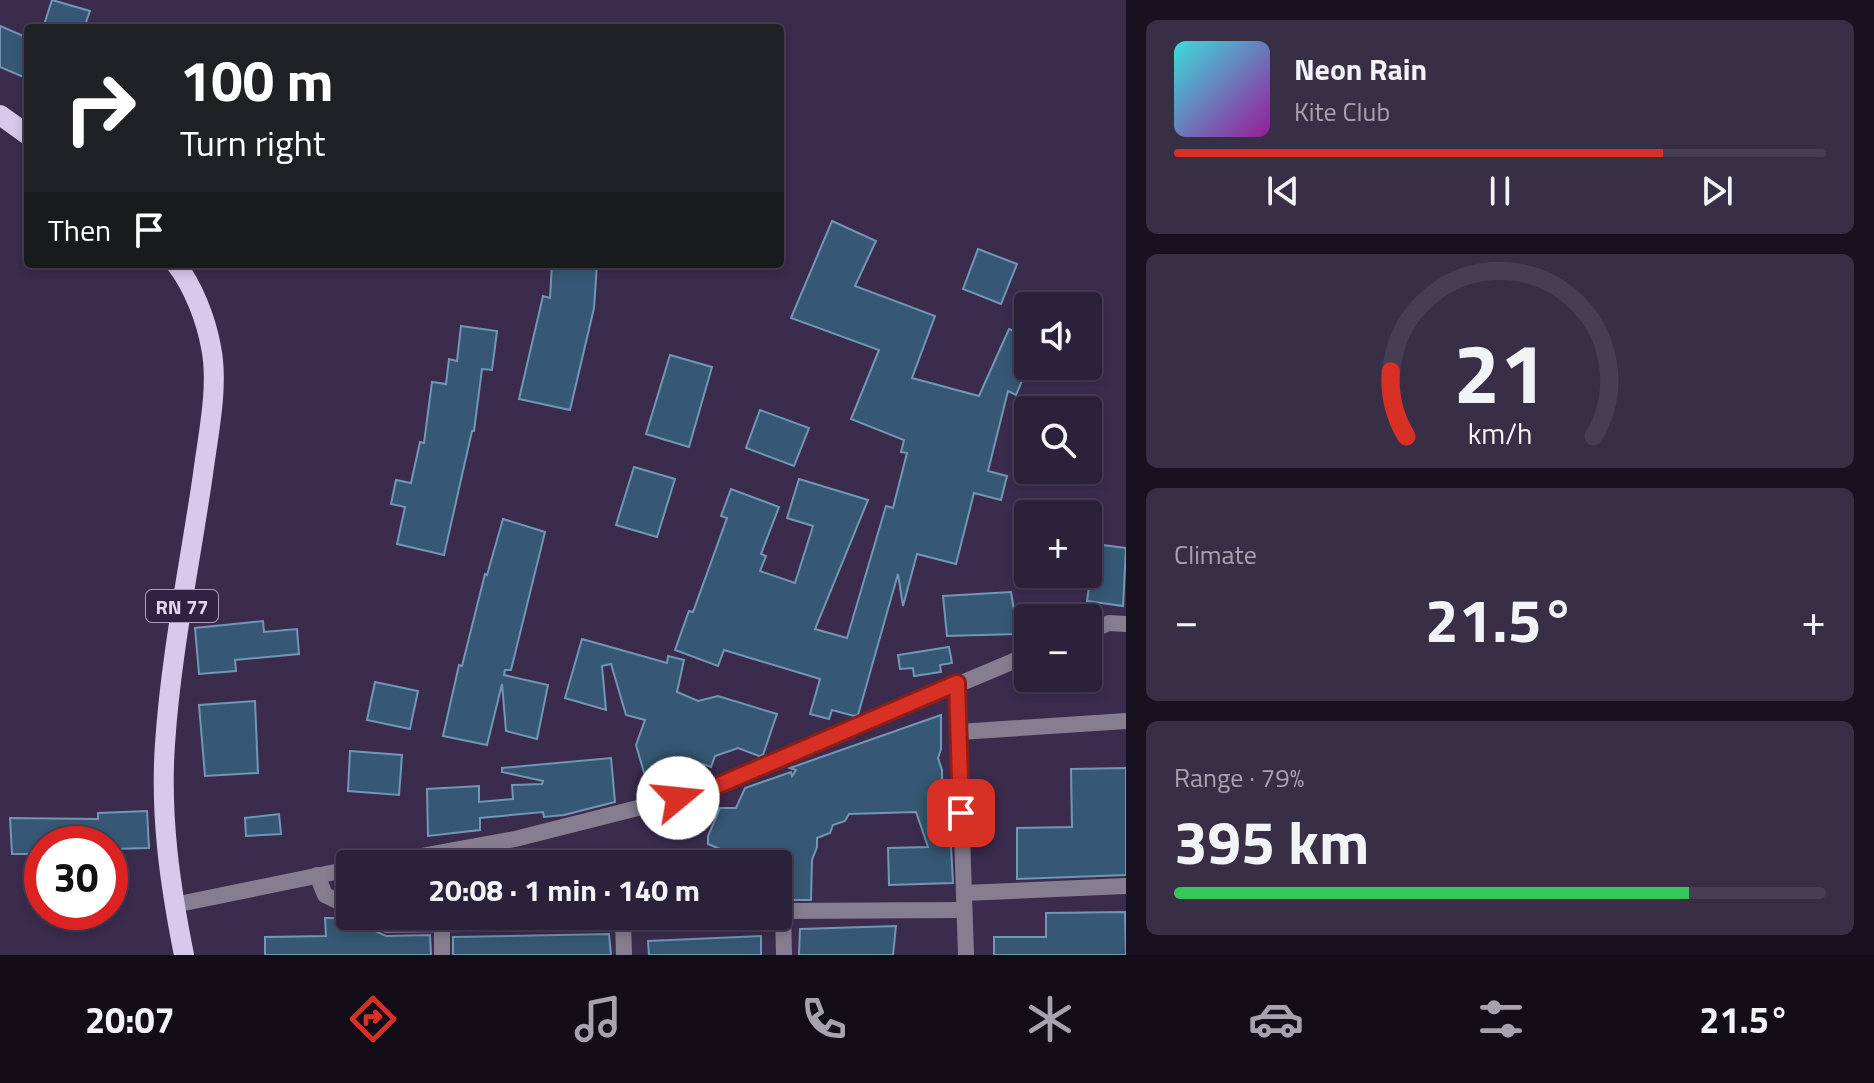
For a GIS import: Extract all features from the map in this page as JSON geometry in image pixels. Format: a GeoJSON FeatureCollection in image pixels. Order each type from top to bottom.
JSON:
{"type":"FeatureCollection","features":[{"type":"Feature","properties":{"kind":"main road"},"geometry":{"type":"LineString","coordinates":[[0,115],[24,132]]}},
{"type":"Feature","properties":{"kind":"main road","name":"RN 77"},"geometry":{"type":"LineString","coordinates":[[179,268],[200,311],[212,349],[212,407],[175,646],[165,747],[165,848],[184,955]]}},
{"type":"Feature","properties":{"kind":"street"},"geometry":{"type":"LineString","coordinates":[[1102,626],[1109,623],[1126,624]]}},
{"type":"Feature","properties":{"kind":"street"},"geometry":{"type":"LineString","coordinates":[[454,850],[515,839],[705,791],[1014,661]]}},
{"type":"Feature","properties":{"kind":"street"},"geometry":{"type":"LineString","coordinates":[[957,683],[966,955]]}},
{"type":"Feature","properties":{"kind":"street"},"geometry":{"type":"LineString","coordinates":[[959,732],[1126,721]]}},
{"type":"Feature","properties":{"kind":"street"},"geometry":{"type":"LineString","coordinates":[[174,905],[336,872]]}},
{"type":"Feature","properties":{"kind":"street"},"geometry":{"type":"LineString","coordinates":[[317,875],[325,895],[336,900]]}},
{"type":"Feature","properties":{"kind":"street"},"geometry":{"type":"LineString","coordinates":[[964,893],[1126,886]]}},
{"type":"Feature","properties":{"kind":"street"},"geometry":{"type":"LineString","coordinates":[[792,911],[964,910]]}},
{"type":"Feature","properties":{"kind":"street"},"geometry":{"type":"LineString","coordinates":[[442,930],[442,955]]}},
{"type":"Feature","properties":{"kind":"street"},"geometry":{"type":"LineString","coordinates":[[623,930],[624,955]]}},
{"type":"Feature","properties":{"kind":"street"},"geometry":{"type":"LineString","coordinates":[[782,930],[784,955]]}},
{"type":"Feature","properties":{"kind":"building"},"geometry":{"type":"Polygon","coordinates":[[[52,0],[90,11],[85,24],[44,24],[52,0]]]}},
{"type":"Feature","properties":{"kind":"building"},"geometry":{"type":"Polygon","coordinates":[[[0,26],[24,36],[24,77],[0,67],[0,26]]]}},
{"type":"Feature","properties":{"kind":"building"},"geometry":{"type":"Polygon","coordinates":[[[832,221],[876,241],[855,286],[935,316],[912,378],[979,396],[1009,329],[1014,331],[1014,380],[1022,380],[1016,395],[1008,391],[988,471],[1007,476],[1001,500],[974,493],[956,564],[917,554],[903,606],[898,574],[858,715],[854,716],[832,710],[829,719],[810,714],[820,679],[724,650],[718,666],[675,650],[689,611],[693,612],[727,518],[721,516],[731,489],[779,507],[761,554],[766,556],[760,571],[795,583],[813,526],[787,518],[799,479],[868,500],[815,629],[847,638],[886,506],[893,508],[907,453],[901,452],[904,440],[851,419],[879,350],[791,318],[832,221]]]}},
{"type":"Feature","properties":{"kind":"building"},"geometry":{"type":"Polygon","coordinates":[[[978,249],[1017,264],[1001,304],[963,289],[978,249]]]}},
{"type":"Feature","properties":{"kind":"building"},"geometry":{"type":"Polygon","coordinates":[[[552,268],[597,268],[594,308],[570,410],[519,399],[543,296],[550,298],[552,268]]]}},
{"type":"Feature","properties":{"kind":"building"},"geometry":{"type":"Polygon","coordinates":[[[461,326],[497,331],[492,370],[482,369],[474,431],[444,555],[397,544],[405,507],[391,504],[396,480],[411,483],[420,442],[424,443],[432,382],[446,384],[449,359],[457,361],[461,326]]]}},
{"type":"Feature","properties":{"kind":"building"},"geometry":{"type":"Polygon","coordinates":[[[670,355],[712,367],[689,447],[646,434],[670,355]]]}},
{"type":"Feature","properties":{"kind":"building"},"geometry":{"type":"Polygon","coordinates":[[[760,410],[809,428],[794,466],[746,448],[760,410]]]}},
{"type":"Feature","properties":{"kind":"building"},"geometry":{"type":"Polygon","coordinates":[[[634,467],[675,479],[657,537],[616,525],[634,467]]]}},
{"type":"Feature","properties":{"kind":"building"},"geometry":{"type":"Polygon","coordinates":[[[503,519],[545,532],[511,670],[505,670],[504,675],[548,685],[537,739],[506,731],[502,684],[487,745],[443,736],[459,665],[462,666],[485,574],[503,519]]]}},
{"type":"Feature","properties":{"kind":"building"},"geometry":{"type":"Polygon","coordinates":[[[1102,545],[1126,548],[1123,606],[1087,601],[1089,588],[1102,588],[1102,545]]]}},
{"type":"Feature","properties":{"kind":"building"},"geometry":{"type":"Polygon","coordinates":[[[1011,592],[1014,634],[947,636],[943,596],[1011,592]]]}},
{"type":"Feature","properties":{"kind":"building"},"geometry":{"type":"Polygon","coordinates":[[[263,621],[264,632],[297,629],[299,654],[235,660],[236,671],[199,674],[195,628],[263,621]]]}},
{"type":"Feature","properties":{"kind":"building"},"geometry":{"type":"Polygon","coordinates":[[[582,639],[667,663],[668,656],[684,660],[677,692],[698,701],[718,696],[777,714],[763,755],[738,748],[715,756],[711,767],[691,760],[687,771],[657,780],[645,776],[636,745],[645,720],[626,715],[611,664],[602,666],[606,710],[565,698],[582,639]]]}},
{"type":"Feature","properties":{"kind":"building"},"geometry":{"type":"Polygon","coordinates":[[[949,647],[952,663],[940,665],[941,672],[914,676],[913,668],[900,669],[898,655],[949,647]]]}},
{"type":"Feature","properties":{"kind":"building"},"geometry":{"type":"Polygon","coordinates":[[[375,682],[418,691],[410,729],[367,720],[375,682]]]}},
{"type":"Feature","properties":{"kind":"building"},"geometry":{"type":"Polygon","coordinates":[[[255,701],[258,773],[205,776],[199,705],[255,701]]]}},
{"type":"Feature","properties":{"kind":"building"},"geometry":{"type":"Polygon","coordinates":[[[941,715],[938,758],[942,770],[943,846],[951,846],[953,883],[889,885],[888,848],[928,847],[916,812],[849,814],[845,821],[833,825],[830,833],[817,838],[812,860],[811,900],[792,900],[792,850],[722,850],[708,844],[708,836],[720,808],[736,808],[745,788],[791,772],[792,776],[796,770],[790,768],[941,715]]]}},
{"type":"Feature","properties":{"kind":"building"},"geometry":{"type":"Polygon","coordinates":[[[350,751],[402,755],[399,795],[348,791],[350,751]]]}},
{"type":"Feature","properties":{"kind":"building"},"geometry":{"type":"Polygon","coordinates":[[[611,758],[615,802],[564,815],[544,817],[543,812],[480,818],[480,830],[428,836],[427,789],[479,786],[479,802],[513,799],[512,785],[542,784],[543,781],[502,772],[502,768],[611,758]]]}},
{"type":"Feature","properties":{"kind":"building"},"geometry":{"type":"Polygon","coordinates":[[[1126,768],[1126,875],[1017,879],[1017,828],[1072,827],[1071,769],[1126,768]]]}},
{"type":"Feature","properties":{"kind":"building"},"geometry":{"type":"Polygon","coordinates":[[[147,811],[149,848],[128,849],[128,826],[24,826],[24,854],[12,854],[10,818],[98,819],[98,813],[147,811]]]}},
{"type":"Feature","properties":{"kind":"building"},"geometry":{"type":"Polygon","coordinates":[[[279,814],[281,834],[246,836],[245,818],[279,814]]]}},
{"type":"Feature","properties":{"kind":"building"},"geometry":{"type":"Polygon","coordinates":[[[1125,912],[1126,955],[994,955],[994,937],[1046,937],[1046,913],[1125,912]]]}},
{"type":"Feature","properties":{"kind":"building"},"geometry":{"type":"Polygon","coordinates":[[[325,918],[336,918],[336,930],[373,930],[386,936],[430,935],[431,955],[265,955],[265,937],[326,936],[325,918]]]}},
{"type":"Feature","properties":{"kind":"building"},"geometry":{"type":"Polygon","coordinates":[[[896,926],[893,955],[799,955],[800,929],[896,926]]]}},
{"type":"Feature","properties":{"kind":"building"},"geometry":{"type":"Polygon","coordinates":[[[609,934],[611,955],[453,955],[453,937],[609,934]]]}},
{"type":"Feature","properties":{"kind":"building"},"geometry":{"type":"Polygon","coordinates":[[[761,936],[761,955],[649,955],[648,941],[761,936]]]}},
{"type":"Feature","properties":{"kind":"route"},"geometry":{"type":"LineString","coordinates":[[678,798],[705,791],[957,683],[961,813]]}}]}
